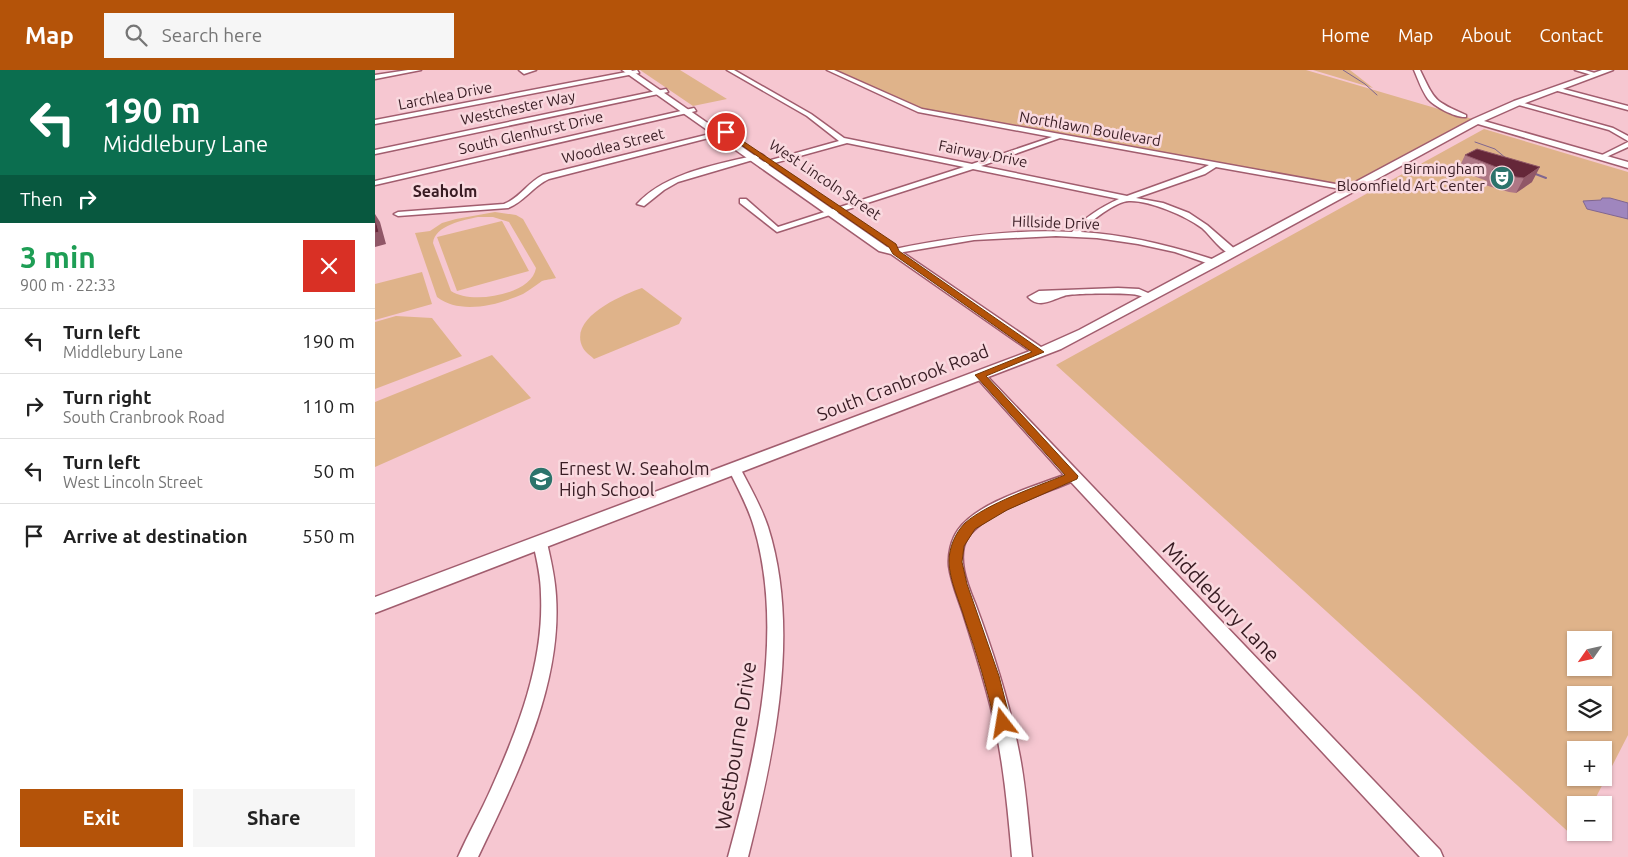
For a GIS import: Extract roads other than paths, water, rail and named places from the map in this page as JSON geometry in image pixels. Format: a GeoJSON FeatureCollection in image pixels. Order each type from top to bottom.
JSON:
{"type":"FeatureCollection","features":[{"type":"Feature","properties":{"kind":"street"},"geometry":{"type":"LineString","coordinates":[[375,77],[418,70]]}},
{"type":"Feature","properties":{"kind":"street"},"geometry":{"type":"LineString","coordinates":[[522,70],[526,72],[533,70]]}},
{"type":"Feature","properties":{"kind":"street","name":"Fairway Drive"},"geometry":{"type":"LineString","coordinates":[[729,70],[809,115],[837,138],[847,142],[1131,198],[1167,207],[1192,217],[1207,228],[1224,247],[1234,253]]}},
{"type":"Feature","properties":{"kind":"street","name":"Northlawn Boulevard"},"geometry":{"type":"LineString","coordinates":[[830,70],[915,110],[1353,189]]}},
{"type":"Feature","properties":{"kind":"street"},"geometry":{"type":"LineString","coordinates":[[1417,70],[1430,98],[1441,106],[1464,116]]}},
{"type":"Feature","properties":{"kind":"street"},"geometry":{"type":"LineString","coordinates":[[1578,70],[1595,74]]}},
{"type":"Feature","properties":{"kind":"street","name":"South Cranbrook Road"},"geometry":{"type":"LineString","coordinates":[[375,605],[1040,352],[1084,333],[1477,121],[1517,103],[1609,70]]}},
{"type":"Feature","properties":{"kind":"street","name":"West Lincoln Street"},"geometry":{"type":"LineString","coordinates":[[632,71],[835,211],[883,249],[895,252],[1040,352]]}},
{"type":"Feature","properties":{"kind":"street","name":"Larchlea Drive"},"geometry":{"type":"LineString","coordinates":[[375,122],[632,71]]}},
{"type":"Feature","properties":{"kind":"street"},"geometry":{"type":"LineString","coordinates":[[1556,89],[1628,108]]}},
{"type":"Feature","properties":{"kind":"street","name":"Westchester Way"},"geometry":{"type":"LineString","coordinates":[[375,152],[663,92]]}},
{"type":"Feature","properties":{"kind":"street"},"geometry":{"type":"LineString","coordinates":[[1517,103],[1605,127],[1628,139]]}},
{"type":"Feature","properties":{"kind":"street","name":"South Glenhurst Drive"},"geometry":{"type":"LineString","coordinates":[[375,183],[690,111]]}},
{"type":"Feature","properties":{"kind":"street"},"geometry":{"type":"LineString","coordinates":[[1477,121],[1628,165]]}},
{"type":"Feature","properties":{"kind":"street","name":"Woodlea Street"},"geometry":{"type":"LineString","coordinates":[[398,214],[501,207],[515,202],[533,183],[546,177],[722,133]]}},
{"type":"Feature","properties":{"kind":"street"},"geometry":{"type":"LineString","coordinates":[[743,201],[777,230],[1041,144],[1060,136]]}},
{"type":"Feature","properties":{"kind":"street"},"geometry":{"type":"LineString","coordinates":[[641,204],[675,180],[847,142]]}},
{"type":"Feature","properties":{"kind":"street"},"geometry":{"type":"LineString","coordinates":[[1602,158],[1628,144]]}},
{"type":"Feature","properties":{"kind":"street"},"geometry":{"type":"LineString","coordinates":[[1074,235],[1086,221],[1098,212],[1202,172],[1216,164]]}},
{"type":"Feature","properties":{"kind":"street","name":"Hillside Drive"},"geometry":{"type":"LineString","coordinates":[[895,252],[991,236],[1074,235],[1159,246],[1215,263]]}},
{"type":"Feature","properties":{"kind":"street"},"geometry":{"type":"LineString","coordinates":[[1061,294],[1101,291],[1133,292],[1152,297]]}},
{"type":"Feature","properties":{"kind":"street","name":"Middlebury Lane"},"geometry":{"type":"LineString","coordinates":[[980,375],[1429,856]]}},
{"type":"Feature","properties":{"kind":"street","name":"Westbourne Drive"},"geometry":{"type":"LineString","coordinates":[[734,468],[750,497],[763,532],[769,561],[773,604],[773,664],[767,718],[758,771],[739,857]]}},
{"type":"Feature","properties":{"kind":"street"},"geometry":{"type":"LineString","coordinates":[[1022,857],[1007,738],[991,676],[955,562],[957,546],[963,534],[985,515],[1073,476]]}},
{"type":"Feature","properties":{"kind":"street"},"geometry":{"type":"LineString","coordinates":[[467,857],[490,811],[520,739],[537,687],[546,643],[549,601],[547,578],[540,543]]}},
{"type":"Feature","properties":{"kind":"waterway"},"geometry":{"type":"LineString","coordinates":[[1343,70],[1365,84],[1377,95]]}},
{"type":"Feature","properties":{"kind":"waterway"},"geometry":{"type":"LineString","coordinates":[[1475,142],[1495,149],[1507,159]]}},
{"type":"Feature","properties":{"kind":"waterway"},"geometry":{"type":"LineString","coordinates":[[1533,173],[1546,178]]}},
{"type":"Feature","properties":{"kind":"place","name":"Birmingham Bloomfield Art Center"},"geometry":{"type":"Point","coordinates":[1502,178]}},
{"type":"Feature","properties":{"kind":"place","name":"Ernest W. Seaholm High School"},"geometry":{"type":"Point","coordinates":[541,479]}},
{"type":"Feature","properties":{"kind":"district","name":"Seaholm"},"geometry":{"type":"Point","coordinates":[445,191]}}]}
